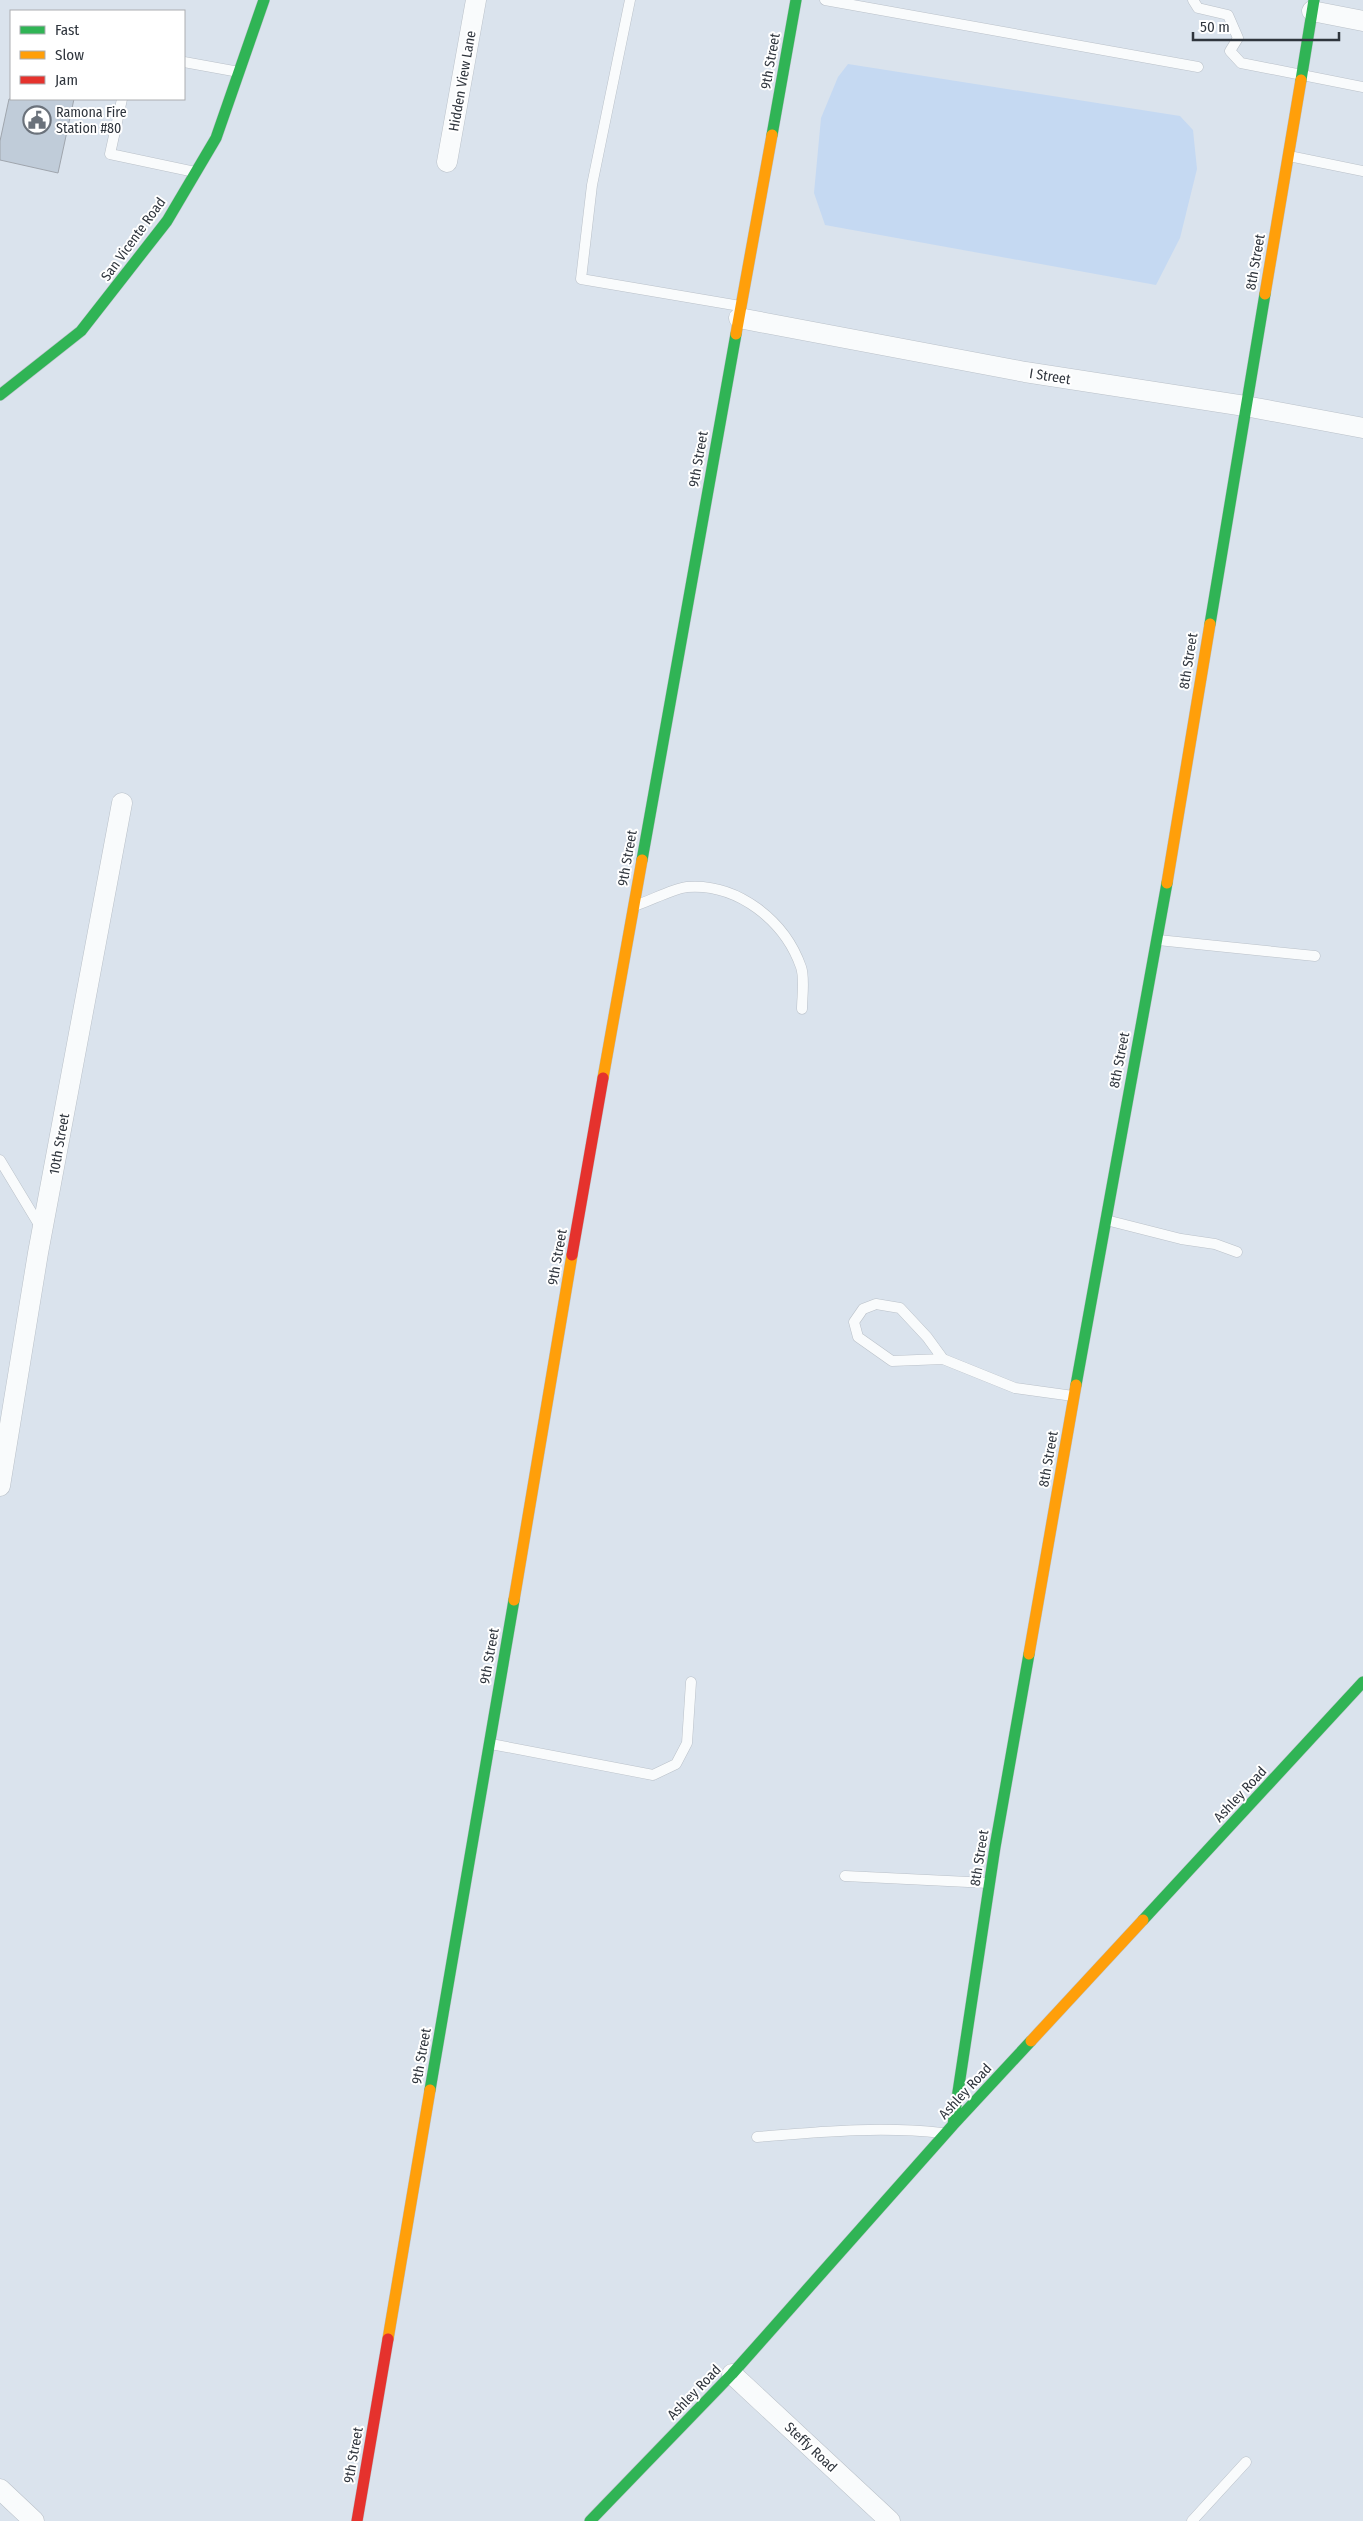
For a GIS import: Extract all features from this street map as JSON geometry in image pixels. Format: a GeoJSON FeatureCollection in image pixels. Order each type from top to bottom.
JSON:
{"type":"FeatureCollection","features":[{"type":"Feature","properties":{"kind":"street","name":"Hidden View Lane"},"geometry":{"type":"LineString","coordinates":[[447,162],[476,0]]}},
{"type":"Feature","properties":{"kind":"street","name":"9th Street"},"geometry":{"type":"LineString","coordinates":[[357,2521],[634,907],[796,0]]}},
{"type":"Feature","properties":{"kind":"street","name":"San Vicente Road"},"geometry":{"type":"LineString","coordinates":[[0,395],[82,331],[167,221],[216,138],[263,4]]}},
{"type":"Feature","properties":{"kind":"street","name":"8th Street"},"geometry":{"type":"LineString","coordinates":[[949,2130],[1074,1396],[1157,940],[1313,6]]}},
{"type":"Feature","properties":{"kind":"street"},"geometry":{"type":"LineString","coordinates":[[1313,6],[1363,21]]}},
{"type":"Feature","properties":{"kind":"street","name":"I Street"},"geometry":{"type":"LineString","coordinates":[[740,312],[1025,372],[1245,406],[1363,428]]}},
{"type":"Feature","properties":{"kind":"street","name":"10th Street"},"geometry":{"type":"LineString","coordinates":[[0,1486],[43,1232],[122,803]]}},
{"type":"Feature","properties":{"kind":"street","name":"Ashley Road"},"geometry":{"type":"LineString","coordinates":[[590,2521],[732,2374],[949,2130],[1363,1682]]}},
{"type":"Feature","properties":{"kind":"street","name":"Steffy Road"},"geometry":{"type":"LineString","coordinates":[[732,2374],[890,2521]]}},
{"type":"Feature","properties":{"kind":"street"},"geometry":{"type":"LineString","coordinates":[[0,2489],[34,2521]]}},
{"type":"Feature","properties":{"kind":"lane"},"geometry":{"type":"LineString","coordinates":[[630,0],[592,185],[581,279],[740,312]]}},
{"type":"Feature","properties":{"kind":"lane"},"geometry":{"type":"LineString","coordinates":[[825,0],[1198,67]]}},
{"type":"Feature","properties":{"kind":"lane"},"geometry":{"type":"LineString","coordinates":[[1193,0],[1198,8],[1228,15],[1238,38],[1230,51],[1240,63],[1363,87]]}},
{"type":"Feature","properties":{"kind":"lane"},"geometry":{"type":"LineString","coordinates":[[185,62],[240,72]]}},
{"type":"Feature","properties":{"kind":"lane"},"geometry":{"type":"LineString","coordinates":[[122,100],[110,154],[196,172]]}},
{"type":"Feature","properties":{"kind":"lane"},"geometry":{"type":"LineString","coordinates":[[1288,156],[1363,171]]}},
{"type":"Feature","properties":{"kind":"lane"},"geometry":{"type":"LineString","coordinates":[[634,907],[686,887],[716,889],[746,900],[772,920],[789,943],[802,968],[802,1009]]}},
{"type":"Feature","properties":{"kind":"lane"},"geometry":{"type":"LineString","coordinates":[[1157,940],[1315,956]]}},
{"type":"Feature","properties":{"kind":"lane"},"geometry":{"type":"LineString","coordinates":[[0,1160],[43,1232]]}},
{"type":"Feature","properties":{"kind":"lane"},"geometry":{"type":"LineString","coordinates":[[1105,1220],[1181,1239],[1215,1244],[1237,1252]]}},
{"type":"Feature","properties":{"kind":"lane"},"geometry":{"type":"LineString","coordinates":[[943,1359],[927,1336],[900,1308],[876,1304],[863,1309],[854,1322],[858,1337],[892,1361],[943,1359],[1015,1388],[1074,1396]]}},
{"type":"Feature","properties":{"kind":"lane"},"geometry":{"type":"LineString","coordinates":[[490,1744],[653,1775],[676,1764],[688,1743],[691,1682]]}},
{"type":"Feature","properties":{"kind":"lane"},"geometry":{"type":"LineString","coordinates":[[845,1876],[990,1883]]}},
{"type":"Feature","properties":{"kind":"lane"},"geometry":{"type":"LineString","coordinates":[[757,2137],[887,2129],[949,2130]]}},
{"type":"Feature","properties":{"kind":"lane"},"geometry":{"type":"LineString","coordinates":[[1192,2521],[1246,2462]]}},
{"type":"Feature","properties":{"kind":"shaded area"},"geometry":{"type":"Polygon","coordinates":[[[848,64],[1180,116],[1193,130],[1197,169],[1180,238],[1156,285],[825,225],[814,193],[821,118],[838,77],[848,64]]]}},
{"type":"Feature","properties":{"kind":"building","name":"Ramona Fire Station #80"},"geometry":{"type":"Polygon","coordinates":[[[9,99],[74,100],[58,173],[0,160],[0,141],[9,99]]]}},
{"type":"Feature","properties":{"kind":"traffic: fast"},"geometry":{"type":"LineString","coordinates":[[0,395],[81,331],[167,221],[216,138],[264,0]]}},
{"type":"Feature","properties":{"kind":"traffic: fast"},"geometry":{"type":"LineString","coordinates":[[772,135],[796,0]]}},
{"type":"Feature","properties":{"kind":"traffic: fast"},"geometry":{"type":"LineString","coordinates":[[1301,80],[1314,0]]}},
{"type":"Feature","properties":{"kind":"traffic: fast"},"geometry":{"type":"LineString","coordinates":[[1210,624],[1265,294]]}},
{"type":"Feature","properties":{"kind":"traffic: fast"},"geometry":{"type":"LineString","coordinates":[[642,860],[736,334]]}},
{"type":"Feature","properties":{"kind":"traffic: fast"},"geometry":{"type":"LineString","coordinates":[[1076,1385],[1167,883]]}},
{"type":"Feature","properties":{"kind":"traffic: fast"},"geometry":{"type":"LineString","coordinates":[[430,2090],[514,1600]]}},
{"type":"Feature","properties":{"kind":"traffic: fast"},"geometry":{"type":"LineString","coordinates":[[953,2125],[995,1847],[1029,1654]]}},
{"type":"Feature","properties":{"kind":"traffic: fast"},"geometry":{"type":"LineString","coordinates":[[1143,1920],[1363,1682]]}},
{"type":"Feature","properties":{"kind":"traffic: fast"},"geometry":{"type":"LineString","coordinates":[[590,2521],[732,2374],[953,2125],[1031,2041]]}},
{"type":"Feature","properties":{"kind":"traffic: slow"},"geometry":{"type":"LineString","coordinates":[[1265,294],[1301,80]]}},
{"type":"Feature","properties":{"kind":"traffic: slow"},"geometry":{"type":"LineString","coordinates":[[736,334],[772,135]]}},
{"type":"Feature","properties":{"kind":"traffic: slow"},"geometry":{"type":"LineString","coordinates":[[1167,883],[1210,624]]}},
{"type":"Feature","properties":{"kind":"traffic: slow"},"geometry":{"type":"LineString","coordinates":[[603,1078],[642,860]]}},
{"type":"Feature","properties":{"kind":"traffic: slow"},"geometry":{"type":"LineString","coordinates":[[514,1600],[572,1255]]}},
{"type":"Feature","properties":{"kind":"traffic: slow"},"geometry":{"type":"LineString","coordinates":[[1029,1654],[1076,1385]]}},
{"type":"Feature","properties":{"kind":"traffic: slow"},"geometry":{"type":"LineString","coordinates":[[1031,2041],[1143,1920]]}},
{"type":"Feature","properties":{"kind":"traffic: slow"},"geometry":{"type":"LineString","coordinates":[[388,2339],[430,2090]]}},
{"type":"Feature","properties":{"kind":"traffic: jam"},"geometry":{"type":"LineString","coordinates":[[572,1255],[603,1078]]}},
{"type":"Feature","properties":{"kind":"traffic: jam"},"geometry":{"type":"LineString","coordinates":[[357,2521],[388,2339]]}},
{"type":"Feature","properties":{"kind":"place","name":"Ramona Fire Station #80"},"geometry":{"type":"Point","coordinates":[37,120]}}]}
